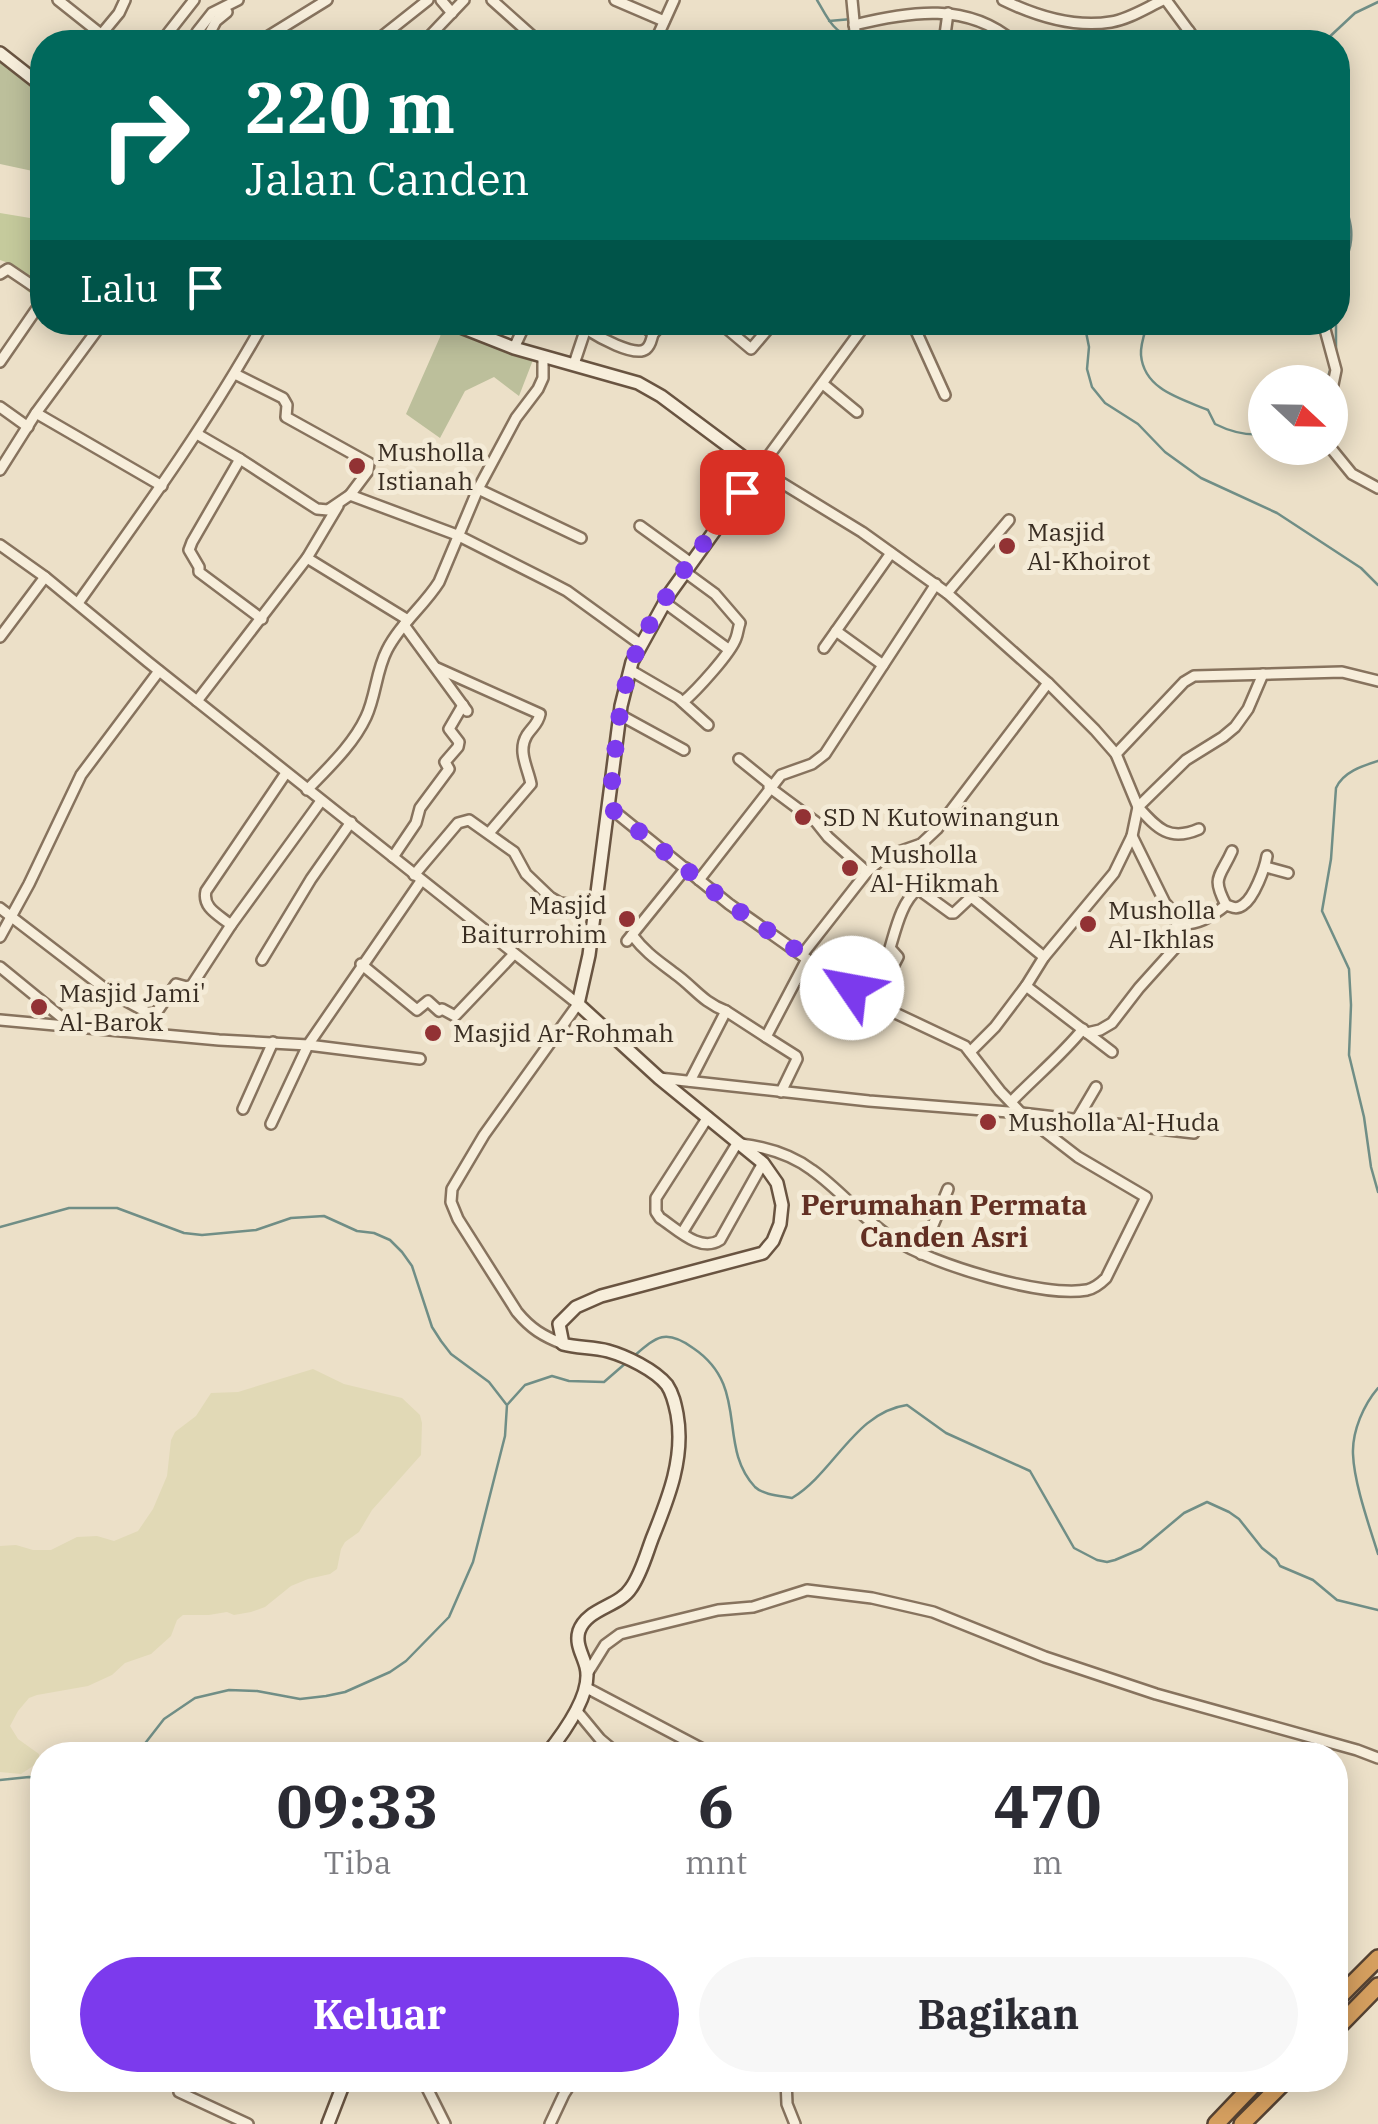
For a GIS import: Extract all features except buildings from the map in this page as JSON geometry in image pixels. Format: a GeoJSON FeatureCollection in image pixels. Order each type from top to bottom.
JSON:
{"type":"FeatureCollection","features":[{"type":"Feature","properties":{"kind":"highway"},"geometry":{"type":"LineString","coordinates":[[1348,1988],[1378,1958]]}},
{"type":"Feature","properties":{"kind":"highway"},"geometry":{"type":"LineString","coordinates":[[1348,2017],[1378,1986]]}},
{"type":"Feature","properties":{"kind":"highway"},"geometry":{"type":"LineString","coordinates":[[1216,2124],[1247,2092]]}},
{"type":"Feature","properties":{"kind":"highway"},"geometry":{"type":"LineString","coordinates":[[1242,2124],[1274,2092]]}},
{"type":"Feature","properties":{"kind":"street"},"geometry":{"type":"LineString","coordinates":[[58,0],[90,30]]}},
{"type":"Feature","properties":{"kind":"street"},"geometry":{"type":"LineString","coordinates":[[105,30],[126,0]]}},
{"type":"Feature","properties":{"kind":"street"},"geometry":{"type":"LineString","coordinates":[[170,30],[194,0]]}},
{"type":"Feature","properties":{"kind":"street"},"geometry":{"type":"LineString","coordinates":[[208,30],[214,11],[238,0]]}},
{"type":"Feature","properties":{"kind":"street"},"geometry":{"type":"LineString","coordinates":[[278,30],[326,0]]}},
{"type":"Feature","properties":{"kind":"street"},"geometry":{"type":"LineString","coordinates":[[390,30],[428,0]]}},
{"type":"Feature","properties":{"kind":"street"},"geometry":{"type":"LineString","coordinates":[[441,0],[452,13]]}},
{"type":"Feature","properties":{"kind":"street"},"geometry":{"type":"LineString","coordinates":[[436,30],[464,0]]}},
{"type":"Feature","properties":{"kind":"street"},"geometry":{"type":"LineString","coordinates":[[492,0],[526,30]]}},
{"type":"Feature","properties":{"kind":"street"},"geometry":{"type":"LineString","coordinates":[[616,0],[664,21]]}},
{"type":"Feature","properties":{"kind":"street"},"geometry":{"type":"LineString","coordinates":[[660,30],[674,0]]}},
{"type":"Feature","properties":{"kind":"street"},"geometry":{"type":"LineString","coordinates":[[852,0],[855,30]]}},
{"type":"Feature","properties":{"kind":"street"},"geometry":{"type":"LineString","coordinates":[[1004,0],[1034,14],[1093,23],[1125,18],[1165,0],[1187,30]]}},
{"type":"Feature","properties":{"kind":"street"},"geometry":{"type":"LineString","coordinates":[[199,30],[227,12]]}},
{"type":"Feature","properties":{"kind":"street"},"geometry":{"type":"LineString","coordinates":[[854,22],[915,13],[948,13],[998,30]]}},
{"type":"Feature","properties":{"kind":"street"},"geometry":{"type":"LineString","coordinates":[[946,30],[948,13]]}},
{"type":"Feature","properties":{"kind":"street"},"geometry":{"type":"LineString","coordinates":[[0,53],[30,77]]}},
{"type":"Feature","properties":{"kind":"street"},"geometry":{"type":"LineString","coordinates":[[0,274],[8,269],[30,284]]}},
{"type":"Feature","properties":{"kind":"street"},"geometry":{"type":"LineString","coordinates":[[0,362],[30,318]]}},
{"type":"Feature","properties":{"kind":"street"},"geometry":{"type":"LineString","coordinates":[[0,470],[93,335]]}},
{"type":"Feature","properties":{"kind":"street"},"geometry":{"type":"LineString","coordinates":[[78,603],[197,434],[257,335]]}},
{"type":"Feature","properties":{"kind":"street"},"geometry":{"type":"LineString","coordinates":[[481,335],[650,390],[759,470],[891,553],[948,593],[1048,683],[1116,754],[1138,807],[1155,825],[1166,832],[1184,835],[1199,829]]}},
{"type":"Feature","properties":{"kind":"street"},"geometry":{"type":"LineString","coordinates":[[514,348],[520,335]]}},
{"type":"Feature","properties":{"kind":"street"},"geometry":{"type":"LineString","coordinates":[[574,364],[584,335]]}},
{"type":"Feature","properties":{"kind":"street"},"geometry":{"type":"LineString","coordinates":[[604,335],[637,352],[648,346],[653,335]]}},
{"type":"Feature","properties":{"kind":"street"},"geometry":{"type":"LineString","coordinates":[[734,335],[751,349],[763,335]]}},
{"type":"Feature","properties":{"kind":"street"},"geometry":{"type":"LineString","coordinates":[[692,1742],[586,1680],[578,1644],[578,1632],[585,1620],[628,1592],[644,1559],[678,1462],[679,1428],[674,1398],[666,1384],[652,1374],[607,1351],[562,1344],[528,1326],[458,1218],[451,1195],[454,1182],[484,1135],[578,1004],[596,907],[620,715],[640,644],[664,602],[857,335]]}},
{"type":"Feature","properties":{"kind":"street"},"geometry":{"type":"LineString","coordinates":[[918,335],[945,395]]}},
{"type":"Feature","properties":{"kind":"street"},"geometry":{"type":"LineString","coordinates":[[1326,335],[1336,365]]}},
{"type":"Feature","properties":{"kind":"street"},"geometry":{"type":"LineString","coordinates":[[308,790],[366,718],[385,653],[439,582],[478,489],[516,418],[538,389],[543,378],[543,356]]}},
{"type":"Feature","properties":{"kind":"street"},"geometry":{"type":"LineString","coordinates":[[197,434],[318,510],[340,504],[368,472],[369,463],[286,417],[283,398],[235,374]]}},
{"type":"Feature","properties":{"kind":"street"},"geometry":{"type":"LineString","coordinates":[[823,384],[857,412]]}},
{"type":"Feature","properties":{"kind":"street"},"geometry":{"type":"LineString","coordinates":[[0,407],[28,426]]}},
{"type":"Feature","properties":{"kind":"street"},"geometry":{"type":"LineString","coordinates":[[36,413],[162,486]]}},
{"type":"Feature","properties":{"kind":"street"},"geometry":{"type":"LineString","coordinates":[[240,458],[189,550],[200,566],[198,572],[262,619]]}},
{"type":"Feature","properties":{"kind":"street"},"geometry":{"type":"LineString","coordinates":[[1345,465],[1352,474],[1378,488]]}},
{"type":"Feature","properties":{"kind":"street"},"geometry":{"type":"LineString","coordinates":[[478,489],[581,538]]}},
{"type":"Feature","properties":{"kind":"street"},"geometry":{"type":"LineString","coordinates":[[350,495],[457,536],[566,591],[640,644]]}},
{"type":"Feature","properties":{"kind":"street"},"geometry":{"type":"LineString","coordinates":[[196,701],[307,558],[340,504]]}},
{"type":"Feature","properties":{"kind":"street"},"geometry":{"type":"LineString","coordinates":[[948,593],[1009,520]]}},
{"type":"Feature","properties":{"kind":"street"},"geometry":{"type":"LineString","coordinates":[[640,526],[715,594],[740,623],[736,640],[700,688],[683,702]]}},
{"type":"Feature","properties":{"kind":"street"},"geometry":{"type":"LineString","coordinates":[[0,544],[578,1004],[659,1078],[764,1164],[777,1183],[782,1205],[774,1241],[762,1252],[620,1290],[576,1306],[559,1324],[562,1344]]}},
{"type":"Feature","properties":{"kind":"street"},"geometry":{"type":"LineString","coordinates":[[824,648],[891,553]]}},
{"type":"Feature","properties":{"kind":"street"},"geometry":{"type":"LineString","coordinates":[[307,558],[406,623],[465,708],[449,730],[459,742],[444,762],[449,769],[420,808],[416,823],[393,858]]}},
{"type":"Feature","properties":{"kind":"street"},"geometry":{"type":"LineString","coordinates":[[0,637],[44,577]]}},
{"type":"Feature","properties":{"kind":"street"},"geometry":{"type":"LineString","coordinates":[[699,880],[781,775],[819,761],[936,584]]}},
{"type":"Feature","properties":{"kind":"street"},"geometry":{"type":"LineString","coordinates":[[664,602],[728,649]]}},
{"type":"Feature","properties":{"kind":"street"},"geometry":{"type":"LineString","coordinates":[[836,631],[883,664]]}},
{"type":"Feature","properties":{"kind":"street"},"geometry":{"type":"LineString","coordinates":[[437,668],[540,714],[540,721],[524,741],[530,784],[489,833]]}},
{"type":"Feature","properties":{"kind":"street"},"geometry":{"type":"LineString","coordinates":[[630,670],[683,702],[708,725]]}},
{"type":"Feature","properties":{"kind":"street"},"geometry":{"type":"LineString","coordinates":[[0,936],[81,776],[159,671]]}},
{"type":"Feature","properties":{"kind":"street"},"geometry":{"type":"LineString","coordinates":[[1116,754],[1194,676],[1342,672],[1378,681]]}},
{"type":"Feature","properties":{"kind":"street"},"geometry":{"type":"LineString","coordinates":[[970,1052],[995,1027],[1044,957],[1114,874],[1132,836],[1138,807],[1186,760],[1234,727],[1248,709],[1262,674]]}},
{"type":"Feature","properties":{"kind":"street"},"geometry":{"type":"LineString","coordinates":[[766,1037],[805,957],[867,872],[884,857],[926,840],[1048,683]]}},
{"type":"Feature","properties":{"kind":"street"},"geometry":{"type":"LineString","coordinates":[[620,715],[684,750]]}},
{"type":"Feature","properties":{"kind":"street"},"geometry":{"type":"LineString","coordinates":[[739,759],[816,822],[867,872]]}},
{"type":"Feature","properties":{"kind":"street"},"geometry":{"type":"LineString","coordinates":[[231,925],[206,905],[206,892],[286,773]]}},
{"type":"Feature","properties":{"kind":"street"},"geometry":{"type":"LineString","coordinates":[[147,1032],[176,984],[192,985],[321,800]]}},
{"type":"Feature","properties":{"kind":"street"},"geometry":{"type":"LineString","coordinates":[[609,807],[699,880],[805,957],[874,1003],[950,1038],[970,1052],[1021,1112],[1078,1156],[1146,1197],[1106,1278],[1090,1290],[1022,1285],[921,1254],[896,1242],[813,1170],[776,1152],[739,1143]]}},
{"type":"Feature","properties":{"kind":"street"},"geometry":{"type":"LineString","coordinates":[[272,1124],[308,1044],[418,878],[460,822],[472,821],[514,852],[526,874],[550,898],[596,907]]}},
{"type":"Feature","properties":{"kind":"street"},"geometry":{"type":"LineString","coordinates":[[262,960],[350,822]]}},
{"type":"Feature","properties":{"kind":"street"},"geometry":{"type":"LineString","coordinates":[[1132,836],[1165,903],[1184,924],[1212,916],[1226,905]]}},
{"type":"Feature","properties":{"kind":"street"},"geometry":{"type":"LineString","coordinates":[[1232,851],[1217,881],[1226,905],[1234,908],[1245,904],[1266,861],[1288,873]]}},
{"type":"Feature","properties":{"kind":"street"},"geometry":{"type":"LineString","coordinates":[[686,868],[630,938],[702,999],[797,1059],[780,1092]]}},
{"type":"Feature","properties":{"kind":"street"},"geometry":{"type":"LineString","coordinates":[[874,1003],[898,957],[890,948],[898,921],[918,888],[951,913],[974,899],[1044,957]]}},
{"type":"Feature","properties":{"kind":"street"},"geometry":{"type":"LineString","coordinates":[[0,908],[108,991],[154,1016]]}},
{"type":"Feature","properties":{"kind":"street"},"geometry":{"type":"LineString","coordinates":[[1010,1102],[1085,1031],[1100,1030],[1112,1023],[1174,948],[1177,918]]}},
{"type":"Feature","properties":{"kind":"street"},"geometry":{"type":"LineString","coordinates":[[362,964],[417,1010],[428,1001],[439,1011],[455,1016],[513,955]]}},
{"type":"Feature","properties":{"kind":"street"},"geometry":{"type":"LineString","coordinates":[[0,967],[71,1025]]}},
{"type":"Feature","properties":{"kind":"street"},"geometry":{"type":"LineString","coordinates":[[1026,986],[1112,1052]]}},
{"type":"Feature","properties":{"kind":"street"},"geometry":{"type":"LineString","coordinates":[[690,1082],[726,1011]]}},
{"type":"Feature","properties":{"kind":"street"},"geometry":{"type":"LineString","coordinates":[[0,1020],[308,1044],[420,1059]]}},
{"type":"Feature","properties":{"kind":"street"},"geometry":{"type":"LineString","coordinates":[[243,1109],[274,1042]]}},
{"type":"Feature","properties":{"kind":"street"},"geometry":{"type":"LineString","coordinates":[[659,1078],[967,1110],[1021,1112],[1194,1133]]}},
{"type":"Feature","properties":{"kind":"street"},"geometry":{"type":"LineString","coordinates":[[1076,1121],[1096,1087]]}},
{"type":"Feature","properties":{"kind":"street"},"geometry":{"type":"LineString","coordinates":[[708,1117],[656,1198],[660,1218],[709,1246],[720,1240],[764,1164]]}},
{"type":"Feature","properties":{"kind":"street"},"geometry":{"type":"LineString","coordinates":[[682,1232],[739,1143]]}},
{"type":"Feature","properties":{"kind":"street"},"geometry":{"type":"LineString","coordinates":[[921,1254],[948,1189]]}},
{"type":"Feature","properties":{"kind":"street"},"geometry":{"type":"LineString","coordinates":[[556,1742],[576,1710],[586,1680],[605,1646],[620,1634],[718,1610],[754,1607],[808,1590],[872,1598],[933,1612],[1156,1694],[1328,1742]]}},
{"type":"Feature","properties":{"kind":"street"},"geometry":{"type":"LineString","coordinates":[[576,1710],[603,1742]]}},
{"type":"Feature","properties":{"kind":"street"},"geometry":{"type":"LineString","coordinates":[[1348,1747],[1378,1758]]}},
{"type":"Feature","properties":{"kind":"street"},"geometry":{"type":"LineString","coordinates":[[179,2092],[228,2120],[248,2124]]}},
{"type":"Feature","properties":{"kind":"street"},"geometry":{"type":"LineString","coordinates":[[328,2124],[340,2092]]}},
{"type":"Feature","properties":{"kind":"street"},"geometry":{"type":"LineString","coordinates":[[429,2092],[445,2124]]}},
{"type":"Feature","properties":{"kind":"street"},"geometry":{"type":"LineString","coordinates":[[550,2124],[565,2092]]}},
{"type":"Feature","properties":{"kind":"street"},"geometry":{"type":"LineString","coordinates":[[786,2092],[794,2124]]}},
{"type":"Feature","properties":{"kind":"shaded area"},"geometry":{"type":"Polygon","coordinates":[[[313,1369],[344,1384],[402,1398],[420,1415],[421,1455],[372,1510],[359,1532],[345,1542],[337,1569],[330,1574],[291,1586],[265,1607],[251,1612],[183,1615],[171,1636],[151,1654],[125,1663],[112,1675],[88,1686],[29,1698],[10,1726],[30,1748],[30,1768],[21,1774],[0,1772],[0,1546],[51,1550],[77,1537],[97,1536],[114,1541],[138,1531],[153,1509],[167,1476],[175,1432],[196,1416],[211,1393],[238,1392],[313,1369]]]}},
{"type":"Feature","properties":{"kind":"green space"},"geometry":{"type":"Polygon","coordinates":[[[0,62],[30,85],[30,170],[0,164],[0,62]]]}},
{"type":"Feature","properties":{"kind":"green space"},"geometry":{"type":"Polygon","coordinates":[[[0,213],[30,218],[30,292],[19,283],[14,265],[0,260],[0,213]]]}},
{"type":"Feature","properties":{"kind":"green space"},"geometry":{"type":"Polygon","coordinates":[[[469,335],[533,360],[519,396],[494,377],[465,391],[440,438],[406,414],[440,337],[469,335]]]}},
{"type":"Feature","properties":{"kind":"waterway"},"geometry":{"type":"LineString","coordinates":[[817,0],[839,30]]}},
{"type":"Feature","properties":{"kind":"waterway"},"geometry":{"type":"LineString","coordinates":[[1337,30],[1355,13],[1378,2]]}},
{"type":"Feature","properties":{"kind":"waterway"},"geometry":{"type":"LineString","coordinates":[[829,21],[863,18]]}},
{"type":"Feature","properties":{"kind":"waterway"},"geometry":{"type":"LineString","coordinates":[[1350,225],[1350,245]]}},
{"type":"Feature","properties":{"kind":"waterway"},"geometry":{"type":"LineString","coordinates":[[1087,335],[1087,369],[1092,387],[1105,403],[1138,424],[1165,452],[1201,478],[1277,513],[1361,568],[1378,585]]}},
{"type":"Feature","properties":{"kind":"waterway"},"geometry":{"type":"LineString","coordinates":[[1144,335],[1141,355],[1144,367],[1157,385],[1208,410],[1215,424],[1248,434]]}},
{"type":"Feature","properties":{"kind":"waterway"},"geometry":{"type":"LineString","coordinates":[[1336,335],[1336,353]]}},
{"type":"Feature","properties":{"kind":"waterway"},"geometry":{"type":"LineString","coordinates":[[1378,761],[1348,774],[1336,788],[1331,859],[1322,911],[1349,969],[1349,1055],[1378,1192]]}},
{"type":"Feature","properties":{"kind":"waterway"},"geometry":{"type":"LineString","coordinates":[[0,1227],[69,1208],[117,1208],[184,1233],[202,1235],[256,1230],[291,1218],[324,1216],[357,1231],[374,1233],[390,1240],[412,1266],[432,1327],[451,1354],[489,1382],[506,1404]]}},
{"type":"Feature","properties":{"kind":"waterway"},"geometry":{"type":"LineString","coordinates":[[633,1357],[655,1340],[668,1337],[693,1348],[711,1363],[728,1398],[737,1453],[758,1490],[792,1498],[873,1419],[907,1405],[946,1433],[1030,1471],[1074,1548],[1097,1560],[1107,1562],[1141,1549],[1184,1513],[1207,1502],[1239,1519],[1280,1566],[1313,1580],[1337,1600],[1378,1610]]}},
{"type":"Feature","properties":{"kind":"waterway"},"geometry":{"type":"LineString","coordinates":[[146,1742],[164,1719],[195,1698],[229,1690],[300,1699],[326,1696],[345,1692],[406,1661],[449,1617],[473,1562],[505,1436],[507,1405],[525,1385],[552,1376],[569,1381],[604,1382],[627,1362]]}},
{"type":"Feature","properties":{"kind":"waterway"},"geometry":{"type":"LineString","coordinates":[[1378,1388],[1360,1418],[1353,1454],[1359,1491],[1378,1554]]}},
{"type":"Feature","properties":{"kind":"waterway"},"geometry":{"type":"LineString","coordinates":[[0,1780],[30,1777]]}},
{"type":"Feature","properties":{"kind":"place","name":"Musholla Istianah"},"geometry":{"type":"Point","coordinates":[357,466]}},
{"type":"Feature","properties":{"kind":"place","name":"Masjid Al-Khoirot"},"geometry":{"type":"Point","coordinates":[1007,546]}},
{"type":"Feature","properties":{"kind":"place","name":"SD N Kutowinangun"},"geometry":{"type":"Point","coordinates":[803,817]}},
{"type":"Feature","properties":{"kind":"place","name":"Musholla Al-Hikmah"},"geometry":{"type":"Point","coordinates":[850,868]}},
{"type":"Feature","properties":{"kind":"place","name":"Masjid Baiturrohim"},"geometry":{"type":"Point","coordinates":[627,919]}},
{"type":"Feature","properties":{"kind":"place","name":"Musholla Al-Ikhlas"},"geometry":{"type":"Point","coordinates":[1088,924]}},
{"type":"Feature","properties":{"kind":"place","name":"Masjid Jami' Al-Barok"},"geometry":{"type":"Point","coordinates":[39,1007]}},
{"type":"Feature","properties":{"kind":"place","name":"Masjid Ar-Rohmah"},"geometry":{"type":"Point","coordinates":[433,1033]}},
{"type":"Feature","properties":{"kind":"place","name":"Musholla Al-Huda"},"geometry":{"type":"Point","coordinates":[988,1122]}},
{"type":"Feature","properties":{"kind":"district","name":"Perumahan Permata Canden Asri"},"geometry":{"type":"Point","coordinates":[944,1221]}},
{"type":"Feature","properties":{"kind":"route"},"geometry":{"type":"LineString","coordinates":[[742,492],[670,593],[632,662],[621,706],[609,807],[729,904],[852,988]]}}]}
